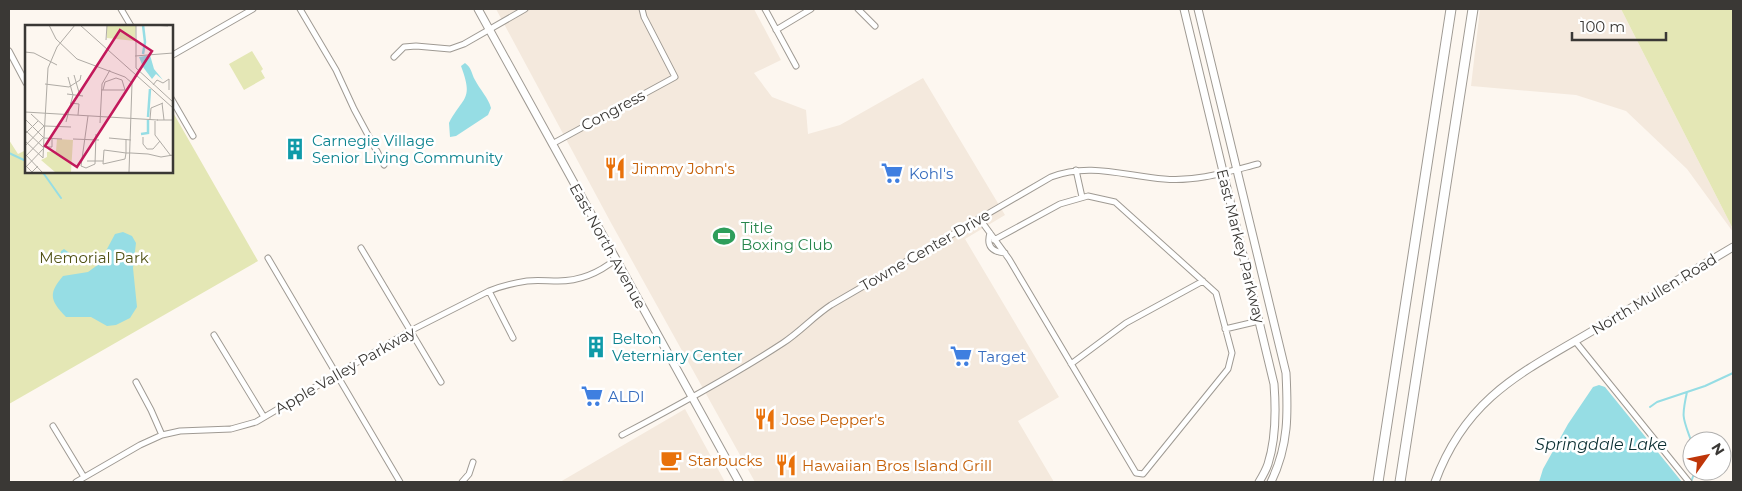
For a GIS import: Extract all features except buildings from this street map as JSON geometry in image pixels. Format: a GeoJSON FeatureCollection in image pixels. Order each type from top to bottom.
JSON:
{"type":"FeatureCollection","features":[{"type":"Feature","properties":{"kind":"highway"},"geometry":{"type":"LineString","coordinates":[[1378,482],[1451,9]]}},
{"type":"Feature","properties":{"kind":"highway"},"geometry":{"type":"LineString","coordinates":[[1400,482],[1473,9]]}},
{"type":"Feature","properties":{"kind":"street"},"geometry":{"type":"LineString","coordinates":[[120,9],[130,25]]}},
{"type":"Feature","properties":{"kind":"street"},"geometry":{"type":"LineString","coordinates":[[172,55],[253,9]]}},
{"type":"Feature","properties":{"kind":"street"},"geometry":{"type":"LineString","coordinates":[[300,9],[336,70],[350,102],[384,165]]}},
{"type":"Feature","properties":{"kind":"street","name":"East North Avenue"},"geometry":{"type":"LineString","coordinates":[[478,9],[739,482]]}},
{"type":"Feature","properties":{"kind":"street"},"geometry":{"type":"LineString","coordinates":[[394,57],[404,47],[416,46],[450,49],[464,44],[525,9]]}},
{"type":"Feature","properties":{"kind":"street","name":"Congress"},"geometry":{"type":"LineString","coordinates":[[552,144],[675,77],[644,18],[642,9]]}},
{"type":"Feature","properties":{"kind":"street"},"geometry":{"type":"LineString","coordinates":[[765,9],[796,66]]}},
{"type":"Feature","properties":{"kind":"street"},"geometry":{"type":"LineString","coordinates":[[776,30],[811,9]]}},
{"type":"Feature","properties":{"kind":"street"},"geometry":{"type":"LineString","coordinates":[[858,9],[875,26]]}},
{"type":"Feature","properties":{"kind":"street","name":"East Markey Parkway"},"geometry":{"type":"LineString","coordinates":[[1184,9],[1274,384],[1276,411],[1268,465],[1259,482]]}},
{"type":"Feature","properties":{"kind":"street","name":"East Markey Parkway"},"geometry":{"type":"LineString","coordinates":[[1198,9],[1286,373],[1286,434],[1282,452],[1271,482]]}},
{"type":"Feature","properties":{"kind":"street"},"geometry":{"type":"LineString","coordinates":[[9,51],[25,81]]}},
{"type":"Feature","properties":{"kind":"street"},"geometry":{"type":"LineString","coordinates":[[172,100],[192,136]]}},
{"type":"Feature","properties":{"kind":"street","name":"Towne Center Drive"},"geometry":{"type":"LineString","coordinates":[[622,435],[692,398],[784,342],[818,313],[1051,177],[1063,172],[1086,169],[1109,170],[1134,176],[1165,179],[1206,177],[1258,164]]}},
{"type":"Feature","properties":{"kind":"street"},"geometry":{"type":"LineString","coordinates":[[1076,170],[1082,198]]}},
{"type":"Feature","properties":{"kind":"street"},"geometry":{"type":"LineString","coordinates":[[980,218],[994,240],[1005,253],[1136,473],[1142,474],[1228,368],[1232,353],[1216,293],[1115,202],[1088,196],[1060,204],[994,240]]}},
{"type":"Feature","properties":{"kind":"street"},"geometry":{"type":"LineString","coordinates":[[990,233],[989,246],[993,251],[1005,253]]}},
{"type":"Feature","properties":{"kind":"street","name":"North Mullen Road"},"geometry":{"type":"LineString","coordinates":[[1435,482],[1456,437],[1478,409],[1498,390],[1538,361],[1733,247]]}},
{"type":"Feature","properties":{"kind":"street"},"geometry":{"type":"LineString","coordinates":[[361,248],[440,382]]}},
{"type":"Feature","properties":{"kind":"street"},"geometry":{"type":"LineString","coordinates":[[268,258],[400,482]]}},
{"type":"Feature","properties":{"kind":"street","name":"Apple Valley Parkway"},"geometry":{"type":"LineString","coordinates":[[76,482],[140,445],[162,435],[180,431],[231,430],[251,424],[410,332],[489,291],[514,283],[528,281],[578,279],[598,271],[616,259]]}},
{"type":"Feature","properties":{"kind":"street"},"geometry":{"type":"LineString","coordinates":[[1071,364],[1126,323],[1202,281]]}},
{"type":"Feature","properties":{"kind":"street"},"geometry":{"type":"LineString","coordinates":[[489,291],[512,338]]}},
{"type":"Feature","properties":{"kind":"street"},"geometry":{"type":"LineString","coordinates":[[1225,329],[1259,321]]}},
{"type":"Feature","properties":{"kind":"street"},"geometry":{"type":"LineString","coordinates":[[214,335],[264,417]]}},
{"type":"Feature","properties":{"kind":"street"},"geometry":{"type":"LineString","coordinates":[[1575,341],[1689,482]]}},
{"type":"Feature","properties":{"kind":"street"},"geometry":{"type":"LineString","coordinates":[[136,382],[162,435]]}},
{"type":"Feature","properties":{"kind":"street"},"geometry":{"type":"LineString","coordinates":[[53,426],[84,478]]}},
{"type":"Feature","properties":{"kind":"street"},"geometry":{"type":"LineString","coordinates":[[462,482],[469,474],[473,462]]}},
{"type":"Feature","properties":{"kind":"shaded area"},"geometry":{"type":"Polygon","coordinates":[[[496,9],[754,9],[781,60],[754,73],[772,97],[806,110],[808,134],[840,125],[923,78],[1005,215],[965,239],[1059,397],[1018,421],[1054,482],[755,482],[610,221],[496,9]]]}},
{"type":"Feature","properties":{"kind":"shaded area"},"geometry":{"type":"Polygon","coordinates":[[[1480,9],[1621,9],[1733,232],[1687,169],[1626,111],[1576,95],[1471,86],[1480,9]]]}},
{"type":"Feature","properties":{"kind":"shaded area"},"geometry":{"type":"Polygon","coordinates":[[[685,409],[725,482],[560,482],[685,409]]]}},
{"type":"Feature","properties":{"kind":"green space"},"geometry":{"type":"Polygon","coordinates":[[[1621,9],[1733,9],[1733,229],[1621,9]]]}},
{"type":"Feature","properties":{"kind":"green space"},"geometry":{"type":"Polygon","coordinates":[[[252,51],[263,69],[261,71],[265,78],[244,90],[229,64],[252,51]]]}},
{"type":"Feature","properties":{"kind":"green space","name":"Memorial Park"},"geometry":{"type":"Polygon","coordinates":[[[172,111],[258,261],[9,404],[9,140],[18,154],[25,150],[25,172],[172,172],[172,111]]]}},
{"type":"Feature","properties":{"kind":"water"},"geometry":{"type":"Polygon","coordinates":[[[465,63],[491,108],[488,115],[456,136],[450,137],[449,123],[467,92],[461,66],[465,63]]]}},
{"type":"Feature","properties":{"kind":"water"},"geometry":{"type":"Polygon","coordinates":[[[123,232],[132,236],[136,243],[133,268],[137,307],[130,318],[116,325],[107,326],[91,317],[66,317],[57,306],[53,297],[53,292],[58,282],[63,276],[88,272],[99,264],[115,234],[123,232]]]}},
{"type":"Feature","properties":{"kind":"water"},"geometry":{"type":"Polygon","coordinates":[[[64,249],[75,257],[76,261],[63,262],[60,257],[61,251],[64,249]]]}},
{"type":"Feature","properties":{"kind":"water","name":"Springdale Lake"},"geometry":{"type":"Polygon","coordinates":[[[1599,385],[1605,387],[1682,482],[1539,482],[1543,469],[1568,424],[1593,387],[1599,385]]]}},
{"type":"Feature","properties":{"kind":"waterway"},"geometry":{"type":"LineString","coordinates":[[9,153],[25,161]]}},
{"type":"Feature","properties":{"kind":"waterway"},"geometry":{"type":"LineString","coordinates":[[42,172],[61,198]]}},
{"type":"Feature","properties":{"kind":"waterway"},"geometry":{"type":"LineString","coordinates":[[1650,407],[1657,402],[1705,386],[1733,373]]}},
{"type":"Feature","properties":{"kind":"waterway"},"geometry":{"type":"LineString","coordinates":[[1687,392],[1684,418],[1688,431]]}},
{"type":"Feature","properties":{"kind":"place","name":"Carnegie Village Senior Living Community"},"geometry":{"type":"Point","coordinates":[295,149]}},
{"type":"Feature","properties":{"kind":"place","name":"Jimmy John's"},"geometry":{"type":"Point","coordinates":[615,168]}},
{"type":"Feature","properties":{"kind":"place","name":"Kohl's"},"geometry":{"type":"Point","coordinates":[892,173]}},
{"type":"Feature","properties":{"kind":"place","name":"Title Boxing Club"},"geometry":{"type":"Point","coordinates":[724,236]}},
{"type":"Feature","properties":{"kind":"place","name":"Belton Veterniary Center"},"geometry":{"type":"Point","coordinates":[596,347]}},
{"type":"Feature","properties":{"kind":"place","name":"Target"},"geometry":{"type":"Point","coordinates":[961,356]}},
{"type":"Feature","properties":{"kind":"place","name":"ALDI"},"geometry":{"type":"Point","coordinates":[592,396]}},
{"type":"Feature","properties":{"kind":"place","name":"Jose Pepper's"},"geometry":{"type":"Point","coordinates":[765,419]}},
{"type":"Feature","properties":{"kind":"place","name":"Starbucks"},"geometry":{"type":"Point","coordinates":[671,460]}},
{"type":"Feature","properties":{"kind":"place","name":"Hawaiian Bros Island Grill"},"geometry":{"type":"Point","coordinates":[786,465]}}]}
